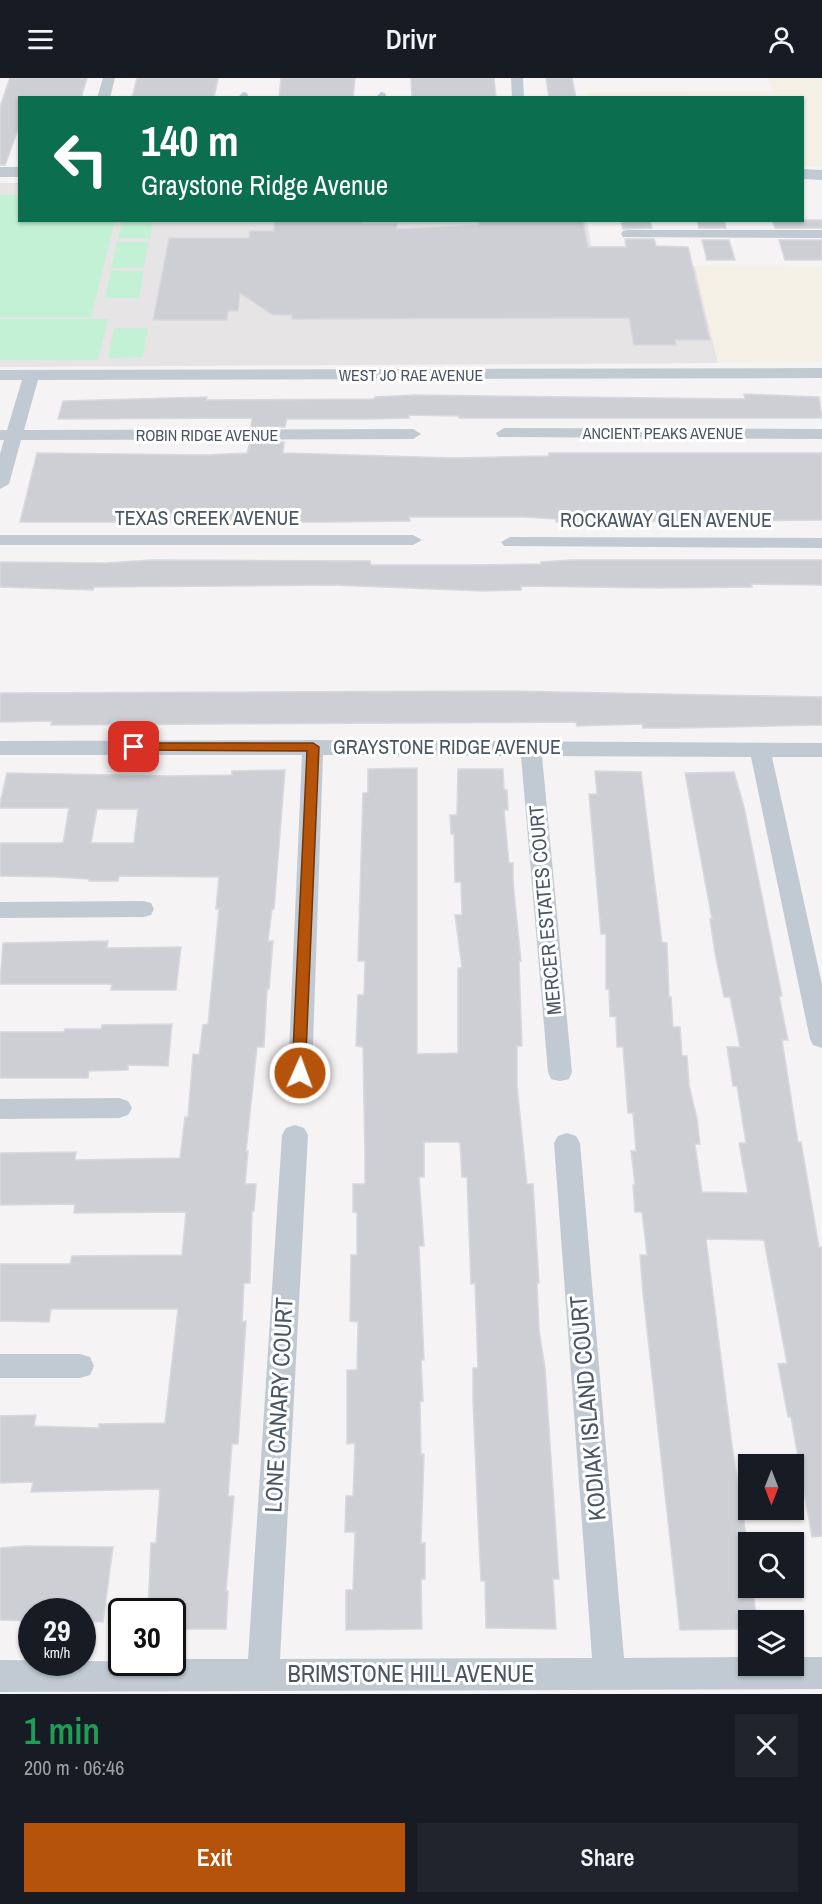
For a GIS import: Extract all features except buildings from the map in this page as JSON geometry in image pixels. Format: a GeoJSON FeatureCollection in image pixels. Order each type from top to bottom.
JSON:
{"type":"FeatureCollection","features":[{"type":"Feature","properties":{"kind":"street"},"geometry":{"type":"LineString","coordinates":[[104,96],[109,78]]}},
{"type":"Feature","properties":{"kind":"street"},"geometry":{"type":"LineString","coordinates":[[517,78],[518,96]]}},
{"type":"Feature","properties":{"kind":"street"},"geometry":{"type":"LineString","coordinates":[[0,172],[18,172]]}},
{"type":"Feature","properties":{"kind":"street"},"geometry":{"type":"LineString","coordinates":[[804,174],[822,175]]}},
{"type":"Feature","properties":{"kind":"street"},"geometry":{"type":"LineString","coordinates":[[628,234],[676,227],[755,227],[822,234]]}},
{"type":"Feature","properties":{"kind":"street","name":"WEST JO RAE AVENUE"},"geometry":{"type":"LineString","coordinates":[[0,375],[822,373]]}},
{"type":"Feature","properties":{"kind":"street"},"geometry":{"type":"LineString","coordinates":[[0,484],[7,435],[31,375]]}},
{"type":"Feature","properties":{"kind":"street","name":"ANCIENT PEAKS AVENUE"},"geometry":{"type":"LineString","coordinates":[[504,433],[822,434]]}},
{"type":"Feature","properties":{"kind":"street","name":"ROBIN RIDGE AVENUE"},"geometry":{"type":"LineString","coordinates":[[7,435],[413,434]]}},
{"type":"Feature","properties":{"kind":"street","name":"TEXAS CREEK AVENUE"},"geometry":{"type":"LineString","coordinates":[[0,540],[413,540]]}},
{"type":"Feature","properties":{"kind":"street","name":"ROCKAWAY GLEN AVENUE"},"geometry":{"type":"LineString","coordinates":[[510,542],[822,543]]}},
{"type":"Feature","properties":{"kind":"street"},"geometry":{"type":"LineString","coordinates":[[300,1073],[313,747]]}},
{"type":"Feature","properties":{"kind":"street","name":"GRAYSTONE RIDGE AVENUE"},"geometry":{"type":"LineString","coordinates":[[0,748],[531,747],[822,750]]}},
{"type":"Feature","properties":{"kind":"street","name":"MERCER ESTATES COURT"},"geometry":{"type":"LineString","coordinates":[[531,747],[560,1072]]}},
{"type":"Feature","properties":{"kind":"street"},"geometry":{"type":"LineString","coordinates":[[760,750],[822,1039]]}},
{"type":"Feature","properties":{"kind":"street"},"geometry":{"type":"LineString","coordinates":[[0,910],[143,909]]}},
{"type":"Feature","properties":{"kind":"street"},"geometry":{"type":"LineString","coordinates":[[0,1109],[120,1108]]}},
{"type":"Feature","properties":{"kind":"street","name":"LONE CANARY COURT"},"geometry":{"type":"LineString","coordinates":[[263,1674],[295,1135]]}},
{"type":"Feature","properties":{"kind":"street","name":"KODIAK ISLAND COURT"},"geometry":{"type":"LineString","coordinates":[[567,1143],[609,1674]]}},
{"type":"Feature","properties":{"kind":"street"},"geometry":{"type":"LineString","coordinates":[[0,1366],[80,1366]]}},
{"type":"Feature","properties":{"kind":"street","name":"BRIMSTONE HILL AVENUE"},"geometry":{"type":"LineString","coordinates":[[0,1676],[822,1674]]}},
{"type":"Feature","properties":{"kind":"shaded area"},"geometry":{"type":"Polygon","coordinates":[[[0,183],[18,183],[18,222],[587,222],[595,267],[695,266],[718,363],[0,367],[0,183]]]}},
{"type":"Feature","properties":{"kind":"green space"},"geometry":{"type":"Polygon","coordinates":[[[0,195],[18,195],[18,222],[115,222],[91,317],[0,317],[0,195]]]}},
{"type":"Feature","properties":{"kind":"green space"},"geometry":{"type":"Polygon","coordinates":[[[122,222],[153,222],[150,238],[118,238],[122,222]]]}},
{"type":"Feature","properties":{"kind":"green space"},"geometry":{"type":"Polygon","coordinates":[[[117,242],[149,242],[144,267],[111,268],[117,242]]]}},
{"type":"Feature","properties":{"kind":"green space"},"geometry":{"type":"Polygon","coordinates":[[[111,271],[144,271],[139,298],[105,298],[111,271]]]}},
{"type":"Feature","properties":{"kind":"green space"},"geometry":{"type":"Polygon","coordinates":[[[0,319],[108,319],[98,360],[0,360],[0,319]]]}},
{"type":"Feature","properties":{"kind":"green space"},"geometry":{"type":"Polygon","coordinates":[[[114,328],[148,328],[143,357],[108,358],[114,328]]]}},
{"type":"Feature","properties":{"kind":"sand"},"geometry":{"type":"Polygon","coordinates":[[[768,78],[822,78],[822,166],[804,166],[804,96],[588,96],[587,92],[773,91],[768,78]]]}},
{"type":"Feature","properties":{"kind":"sand"},"geometry":{"type":"Polygon","coordinates":[[[695,266],[822,267],[822,362],[718,363],[695,266]]]}},
{"type":"Feature","properties":{"kind":"route"},"geometry":{"type":"LineString","coordinates":[[134,747],[313,747],[300,1073]]}}]}
